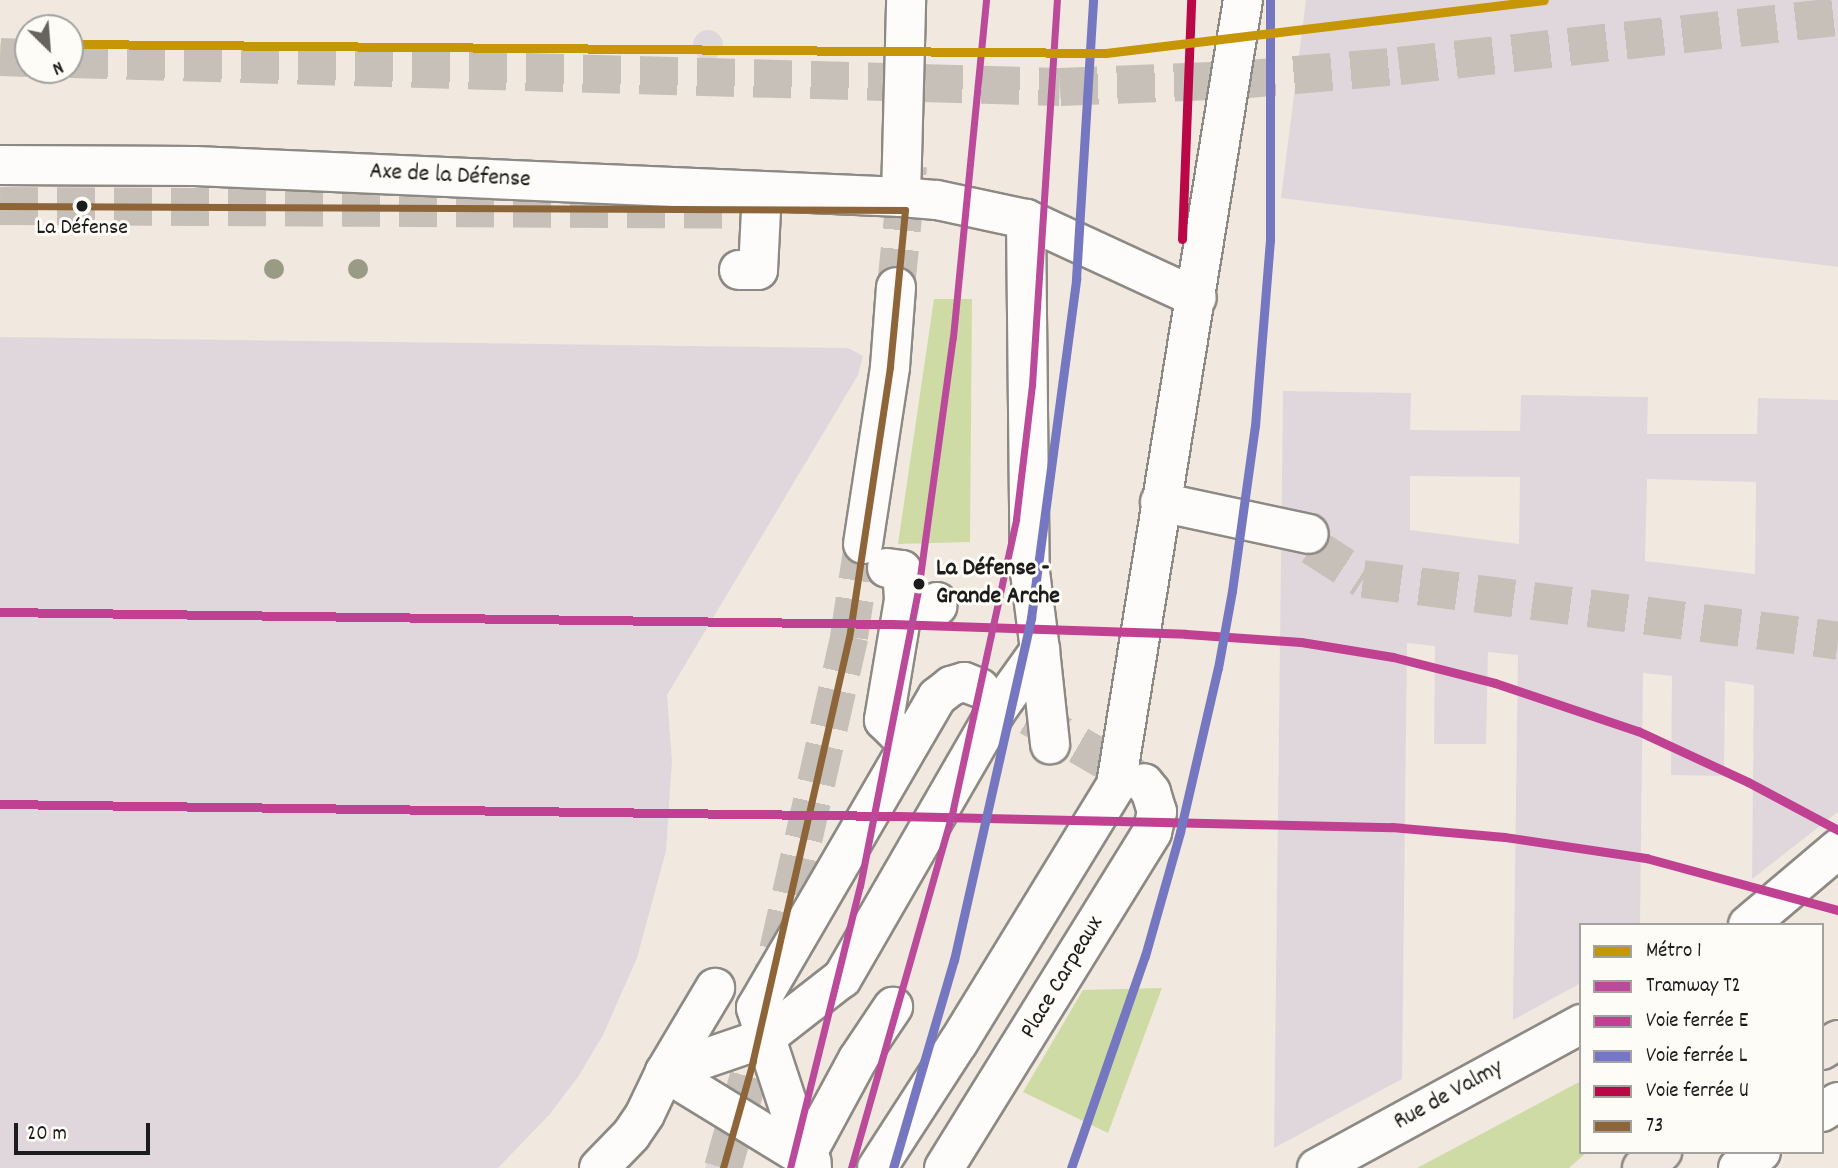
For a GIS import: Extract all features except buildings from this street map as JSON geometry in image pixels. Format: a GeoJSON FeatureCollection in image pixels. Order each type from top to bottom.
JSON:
{"type":"FeatureCollection","features":[{"type":"Feature","properties":{"kind":"main road"},"geometry":{"type":"LineString","coordinates":[[1824,1051],[1838,1040]]}},
{"type":"Feature","properties":{"kind":"main road"},"geometry":{"type":"LineString","coordinates":[[1642,1168],[1660,1154]]}},
{"type":"Feature","properties":{"kind":"street"},"geometry":{"type":"LineString","coordinates":[[901,197],[906,0]]}},
{"type":"Feature","properties":{"kind":"street"},"geometry":{"type":"LineString","coordinates":[[877,1168],[1130,784],[1160,502],[1196,298],[1243,0]]}},
{"type":"Feature","properties":{"kind":"street","name":"Axe de la Défense"},"geometry":{"type":"LineString","coordinates":[[0,165],[195,166],[937,200],[1026,219],[1196,298]]}},
{"type":"Feature","properties":{"kind":"street"},"geometry":{"type":"LineString","coordinates":[[747,254],[762,191]]}},
{"type":"Feature","properties":{"kind":"street"},"geometry":{"type":"LineString","coordinates":[[1026,219],[1030,572],[1050,744]]}},
{"type":"Feature","properties":{"kind":"street"},"geometry":{"type":"LineString","coordinates":[[896,288],[890,367],[898,579],[884,720],[915,724]]}},
{"type":"Feature","properties":{"kind":"street"},"geometry":{"type":"LineString","coordinates":[[1160,502],[1310,534]]}},
{"type":"Feature","properties":{"kind":"street"},"geometry":{"type":"LineString","coordinates":[[665,1072],[765,1038],[842,978],[997,710],[1040,650]]}},
{"type":"Feature","properties":{"kind":"street"},"geometry":{"type":"LineString","coordinates":[[812,1164],[756,1008],[915,724],[937,697],[951,687],[964,682],[980,688]]}},
{"type":"Feature","properties":{"kind":"street","name":"Place Carpeaux"},"geometry":{"type":"LineString","coordinates":[[944,1168],[1152,832],[1157,812],[1151,792],[1130,784]]}},
{"type":"Feature","properties":{"kind":"street"},"geometry":{"type":"LineString","coordinates":[[1751,923],[1838,849]]}},
{"type":"Feature","properties":{"kind":"street"},"geometry":{"type":"LineString","coordinates":[[611,1168],[715,988]]}},
{"type":"Feature","properties":{"kind":"street"},"geometry":{"type":"LineString","coordinates":[[812,1164],[858,1059],[892,1007]]}},
{"type":"Feature","properties":{"kind":"street","name":"Rue de Valmy"},"geometry":{"type":"LineString","coordinates":[[1317,1168],[1579,1025]]}},
{"type":"Feature","properties":{"kind":"street"},"geometry":{"type":"LineString","coordinates":[[665,1072],[812,1164]]}},
{"type":"Feature","properties":{"kind":"street"},"geometry":{"type":"LineString","coordinates":[[599,1168],[631,1135]]}},
{"type":"Feature","properties":{"kind":"street"},"geometry":{"type":"LineString","coordinates":[[1738,1168],[1758,1154]]}},
{"type":"Feature","properties":{"kind":"green space"},"geometry":{"type":"Polygon","coordinates":[[[934,299],[972,299],[970,542],[898,544],[934,299]]]}},
{"type":"Feature","properties":{"kind":"green space"},"geometry":{"type":"Polygon","coordinates":[[[1162,988],[1108,1133],[1023,1092],[1083,990],[1162,988]]]}},
{"type":"Feature","properties":{"kind":"green space"},"geometry":{"type":"Polygon","coordinates":[[[1579,1082],[1579,1154],[1585,1154],[1569,1168],[1417,1168],[1579,1082]]]}},
{"type":"Feature","properties":{"kind":"tunnel"},"geometry":{"type":"LineString","coordinates":[[84,59],[1060,87],[1237,80],[1399,66],[1838,17]]}},
{"type":"Feature","properties":{"kind":"tunnel"},"geometry":{"type":"LineString","coordinates":[[0,57],[14,58]]}},
{"type":"Feature","properties":{"kind":"tunnel"},"geometry":{"type":"LineString","coordinates":[[896,287],[908,166]]}},
{"type":"Feature","properties":{"kind":"tunnel"},"geometry":{"type":"LineString","coordinates":[[0,206],[794,210]]}},
{"type":"Feature","properties":{"kind":"tunnel"},"geometry":{"type":"LineString","coordinates":[[723,1168],[753,1061],[849,637],[863,544]]}},
{"type":"Feature","properties":{"kind":"tunnel"},"geometry":{"type":"LineString","coordinates":[[1312,546],[1363,579],[1838,641]]}},
{"type":"Feature","properties":{"kind":"tunnel"},"geometry":{"type":"LineString","coordinates":[[980,688],[1144,783]]}},
{"type":"Feature","properties":{"kind":"metro line","name":"1"},"geometry":{"type":"LineString","coordinates":[[84,44],[1106,53],[1544,0]]}},
{"type":"Feature","properties":{"kind":"tram line","name":"T2"},"geometry":{"type":"LineString","coordinates":[[790,1168],[860,886],[919,584],[953,337],[986,0]]}},
{"type":"Feature","properties":{"kind":"tram line","name":"T2"},"geometry":{"type":"LineString","coordinates":[[851,1168],[953,809],[1016,519],[1032,385],[1057,0]]}},
{"type":"Feature","properties":{"kind":"rail line","name":"L"},"geometry":{"type":"LineString","coordinates":[[893,1168],[954,960],[1031,618],[1076,279],[1093,0]]}},
{"type":"Feature","properties":{"kind":"rail line","name":"U"},"geometry":{"type":"LineString","coordinates":[[1182,239],[1191,0]]}},
{"type":"Feature","properties":{"kind":"rail line","name":"L"},"geometry":{"type":"LineString","coordinates":[[1071,1168],[1145,956],[1180,832],[1218,668],[1232,591],[1255,426],[1270,241],[1270,0]]}},
{"type":"Feature","properties":{"kind":"rail line","name":"E"},"geometry":{"type":"LineString","coordinates":[[0,612],[892,624],[1186,634],[1301,642],[1393,657],[1495,683],[1638,731],[1748,782],[1838,830]]}},
{"type":"Feature","properties":{"kind":"rail line","name":"E"},"geometry":{"type":"LineString","coordinates":[[0,804],[898,816],[1392,827],[1505,837],[1646,858],[1838,910]]}},
{"type":"Feature","properties":{"kind":"transit line","name":"73"},"geometry":{"type":"LineString","coordinates":[[0,206],[905,210],[890,367],[849,637],[753,1061],[723,1168]]}},
{"type":"Feature","properties":{"kind":"place","name":"La Défense"},"geometry":{"type":"Point","coordinates":[82,206]}},
{"type":"Feature","properties":{"kind":"place","name":"La Défense - Grande Arche"},"geometry":{"type":"Point","coordinates":[919,584]}}]}
